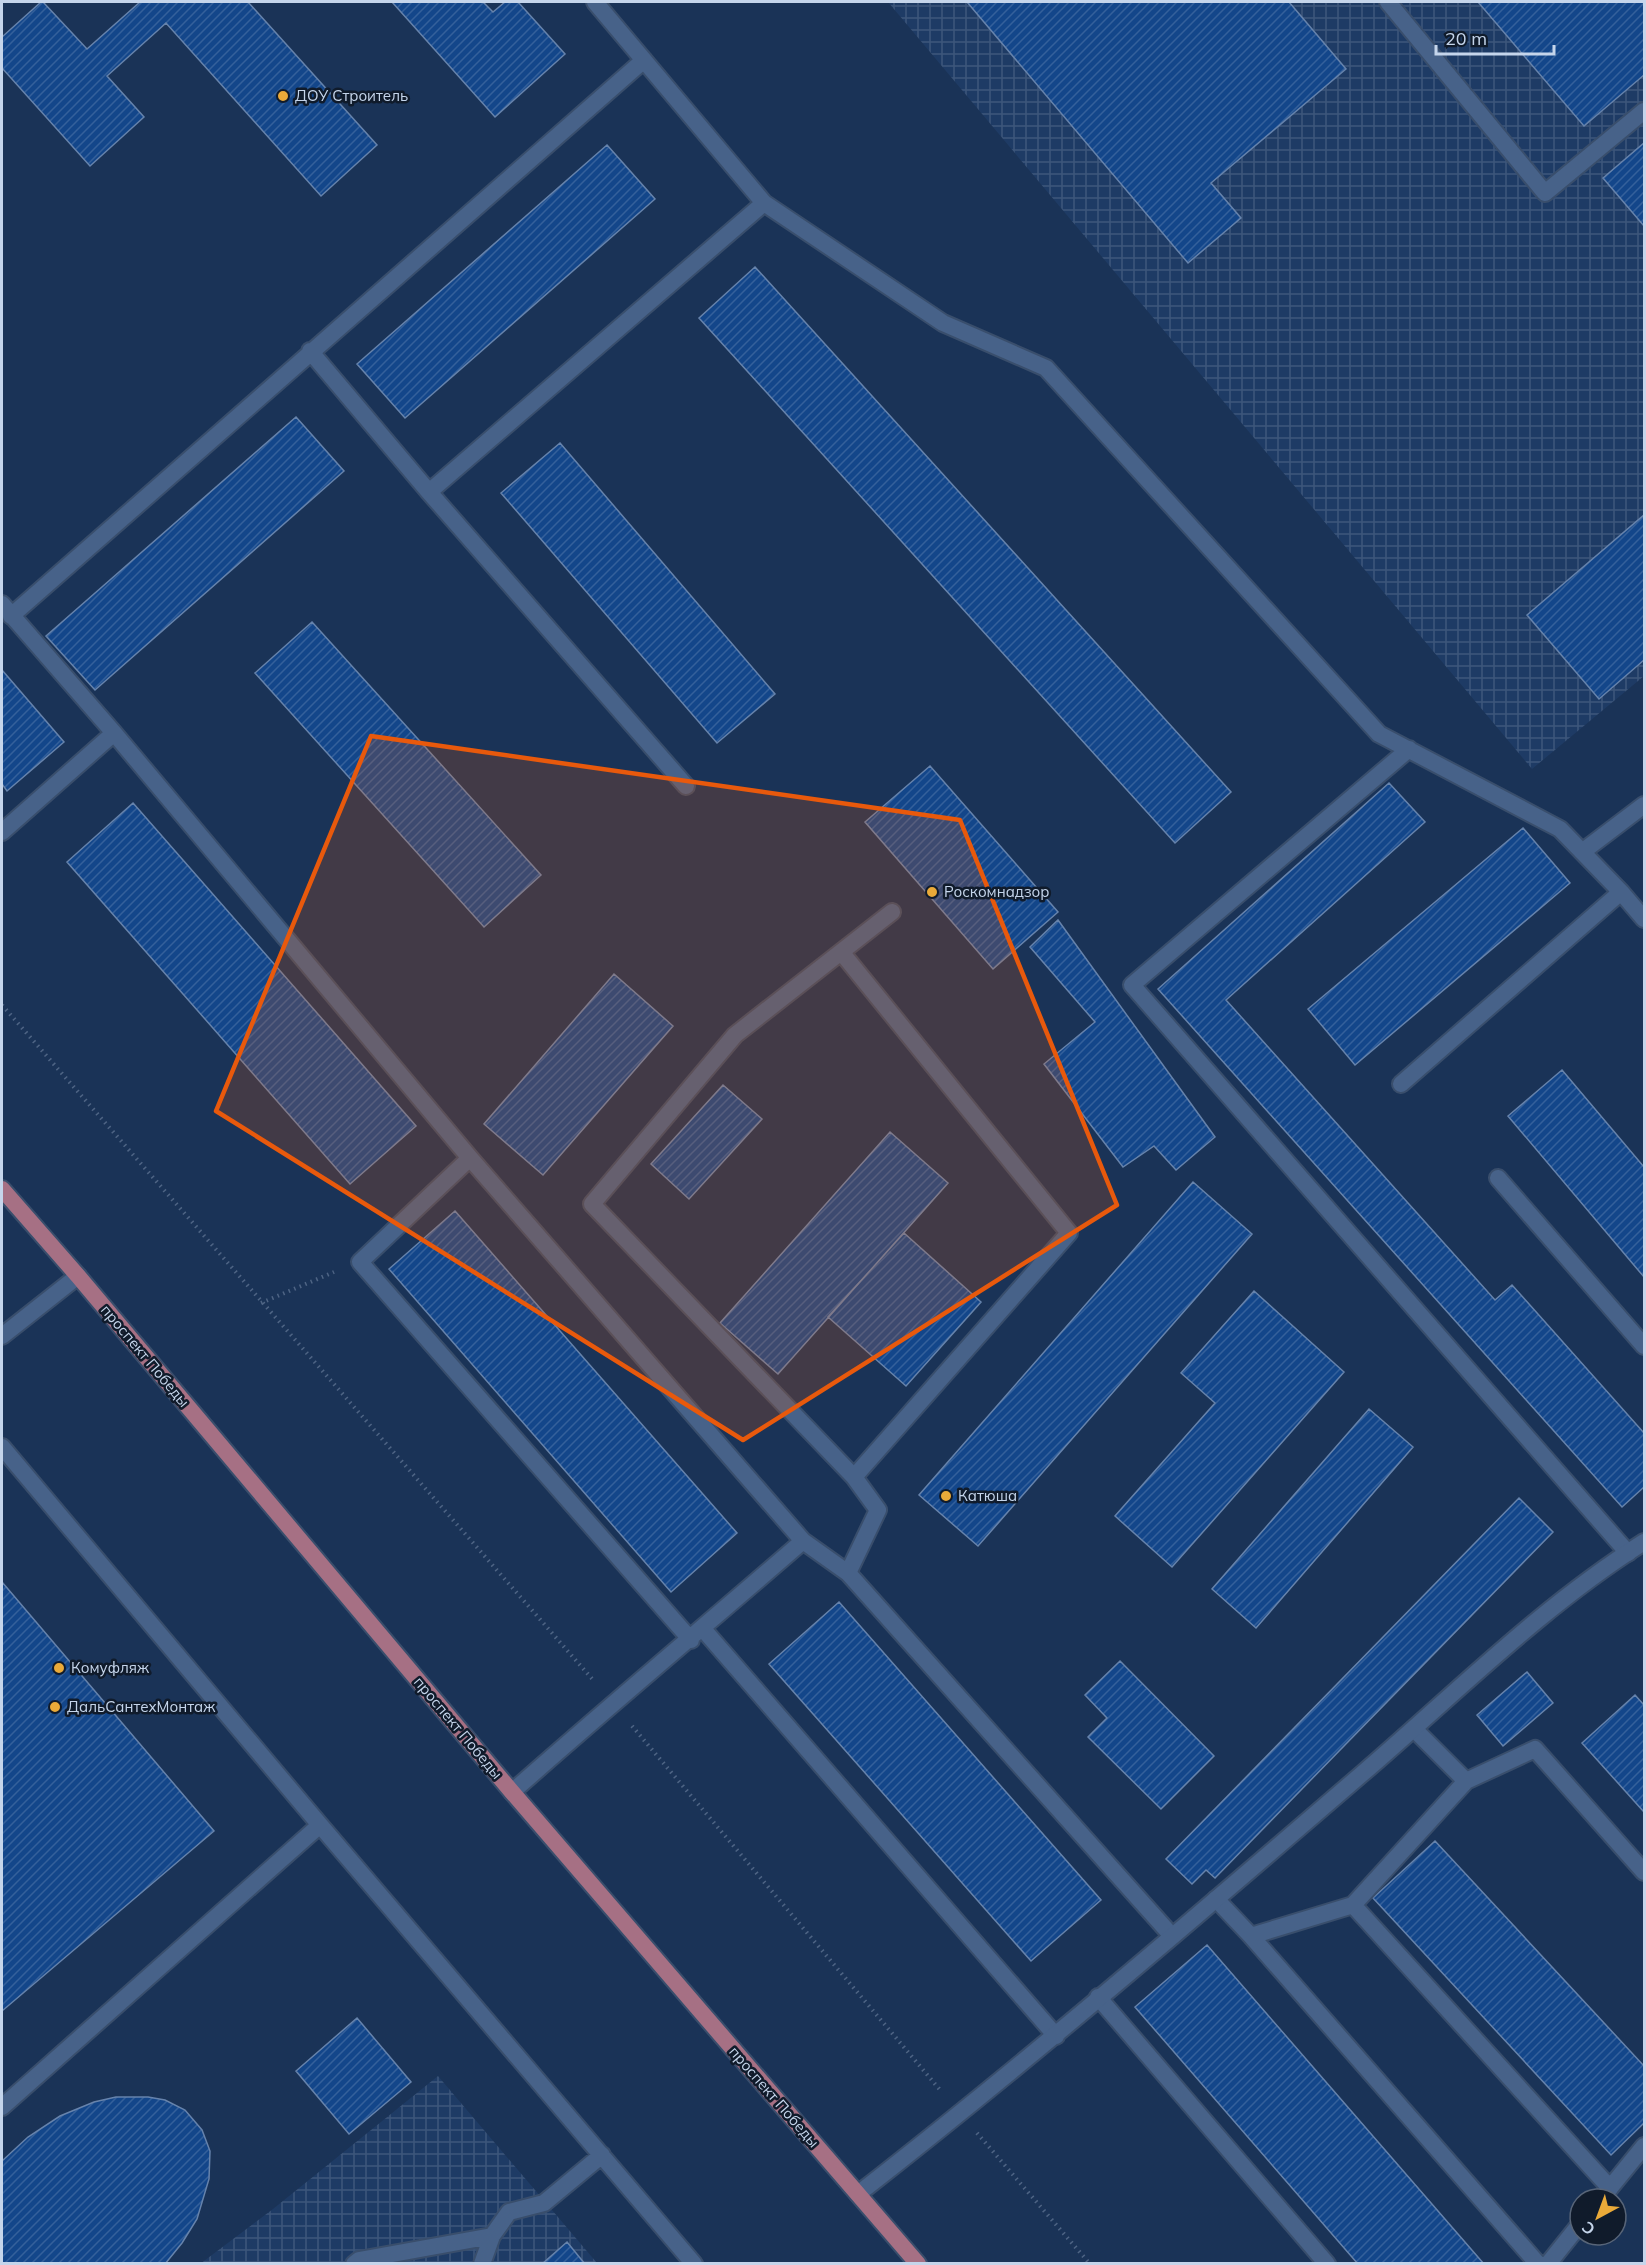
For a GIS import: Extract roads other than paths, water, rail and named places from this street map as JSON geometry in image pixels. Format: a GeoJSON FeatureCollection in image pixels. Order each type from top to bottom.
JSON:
{"type":"FeatureCollection","features":[{"type":"Feature","properties":{"kind":"main road","name":"проспект Победы"},"geometry":{"type":"LineString","coordinates":[[2,1189],[78,1276],[512,1792],[918,2264]]}},
{"type":"Feature","properties":{"kind":"street"},"geometry":{"type":"LineString","coordinates":[[595,2],[764,203],[943,323],[1046,368],[1379,734],[1560,829],[1621,892],[1644,920]]}},
{"type":"Feature","properties":{"kind":"street"},"geometry":{"type":"LineString","coordinates":[[1388,2],[1545,193],[1644,111]]}},
{"type":"Feature","properties":{"kind":"street"},"geometry":{"type":"LineString","coordinates":[[644,60],[310,351],[6,610],[114,733],[470,1158],[803,1541],[848,1573],[1172,1936]]}},
{"type":"Feature","properties":{"kind":"street"},"geometry":{"type":"LineString","coordinates":[[429,492],[764,203]]}},
{"type":"Feature","properties":{"kind":"street"},"geometry":{"type":"LineString","coordinates":[[310,351],[429,492],[686,786]]}},
{"type":"Feature","properties":{"kind":"street"},"geometry":{"type":"LineString","coordinates":[[2,832],[114,733]]}},
{"type":"Feature","properties":{"kind":"street"},"geometry":{"type":"LineString","coordinates":[[1409,749],[1132,985],[1628,1553]]}},
{"type":"Feature","properties":{"kind":"street"},"geometry":{"type":"LineString","coordinates":[[1582,852],[1644,805]]}},
{"type":"Feature","properties":{"kind":"street"},"geometry":{"type":"LineString","coordinates":[[1401,1084],[1621,892]]}},
{"type":"Feature","properties":{"kind":"street"},"geometry":{"type":"LineString","coordinates":[[848,1573],[878,1510],[854,1477],[592,1204],[735,1035],[842,953],[891,912]]}},
{"type":"Feature","properties":{"kind":"street"},"geometry":{"type":"LineString","coordinates":[[842,953],[1069,1233],[854,1477]]}},
{"type":"Feature","properties":{"kind":"street"},"geometry":{"type":"LineString","coordinates":[[470,1158],[360,1262],[697,1634],[1056,2036]]}},
{"type":"Feature","properties":{"kind":"street"},"geometry":{"type":"LineString","coordinates":[[1498,1179],[1644,1346]]}},
{"type":"Feature","properties":{"kind":"street"},"geometry":{"type":"LineString","coordinates":[[2,1335],[78,1276]]}},
{"type":"Feature","properties":{"kind":"street"},"geometry":{"type":"LineString","coordinates":[[2,1447],[694,2264]]}},
{"type":"Feature","properties":{"kind":"street"},"geometry":{"type":"LineString","coordinates":[[512,1792],[613,1702],[697,1634],[803,1541]]}},
{"type":"Feature","properties":{"kind":"street"},"geometry":{"type":"LineString","coordinates":[[858,2194],[1056,2036],[1414,1729],[1553,1606],[1644,1542]]}},
{"type":"Feature","properties":{"kind":"street"},"geometry":{"type":"LineString","coordinates":[[1414,1729],[1466,1781]]}},
{"type":"Feature","properties":{"kind":"street"},"geometry":{"type":"LineString","coordinates":[[1251,1936],[1353,1905],[1466,1781],[1535,1749],[1644,1872]]}},
{"type":"Feature","properties":{"kind":"street"},"geometry":{"type":"LineString","coordinates":[[2,2107],[320,1825]]}},
{"type":"Feature","properties":{"kind":"street"},"geometry":{"type":"LineString","coordinates":[[1216,1899],[1538,2264]]}},
{"type":"Feature","properties":{"kind":"street"},"geometry":{"type":"LineString","coordinates":[[1353,1905],[1600,2187]]}},
{"type":"Feature","properties":{"kind":"street"},"geometry":{"type":"LineString","coordinates":[[1098,1998],[1328,2264]]}},
{"type":"Feature","properties":{"kind":"street"},"geometry":{"type":"LineString","coordinates":[[1610,2187],[1644,2146]]}},
{"type":"Feature","properties":{"kind":"street"},"geometry":{"type":"LineString","coordinates":[[482,2264],[492,2236],[509,2212],[544,2203],[602,2155]]}},
{"type":"Feature","properties":{"kind":"street"},"geometry":{"type":"LineString","coordinates":[[354,2264],[358,2260],[492,2236]]}},
{"type":"Feature","properties":{"kind":"street"},"geometry":{"type":"LineString","coordinates":[[1548,2264],[1568,2239]]}},
{"type":"Feature","properties":{"kind":"place","name":"ДОУ Строитель"},"geometry":{"type":"Point","coordinates":[283,96]}},
{"type":"Feature","properties":{"kind":"place","name":"Роскомнадзор"},"geometry":{"type":"Point","coordinates":[932,892]}},
{"type":"Feature","properties":{"kind":"place","name":"Катюша"},"geometry":{"type":"Point","coordinates":[946,1496]}},
{"type":"Feature","properties":{"kind":"place","name":"Комуфляж"},"geometry":{"type":"Point","coordinates":[59,1668]}},
{"type":"Feature","properties":{"kind":"place","name":"ДальСантехМонтаж"},"geometry":{"type":"Point","coordinates":[55,1707]}}]}
